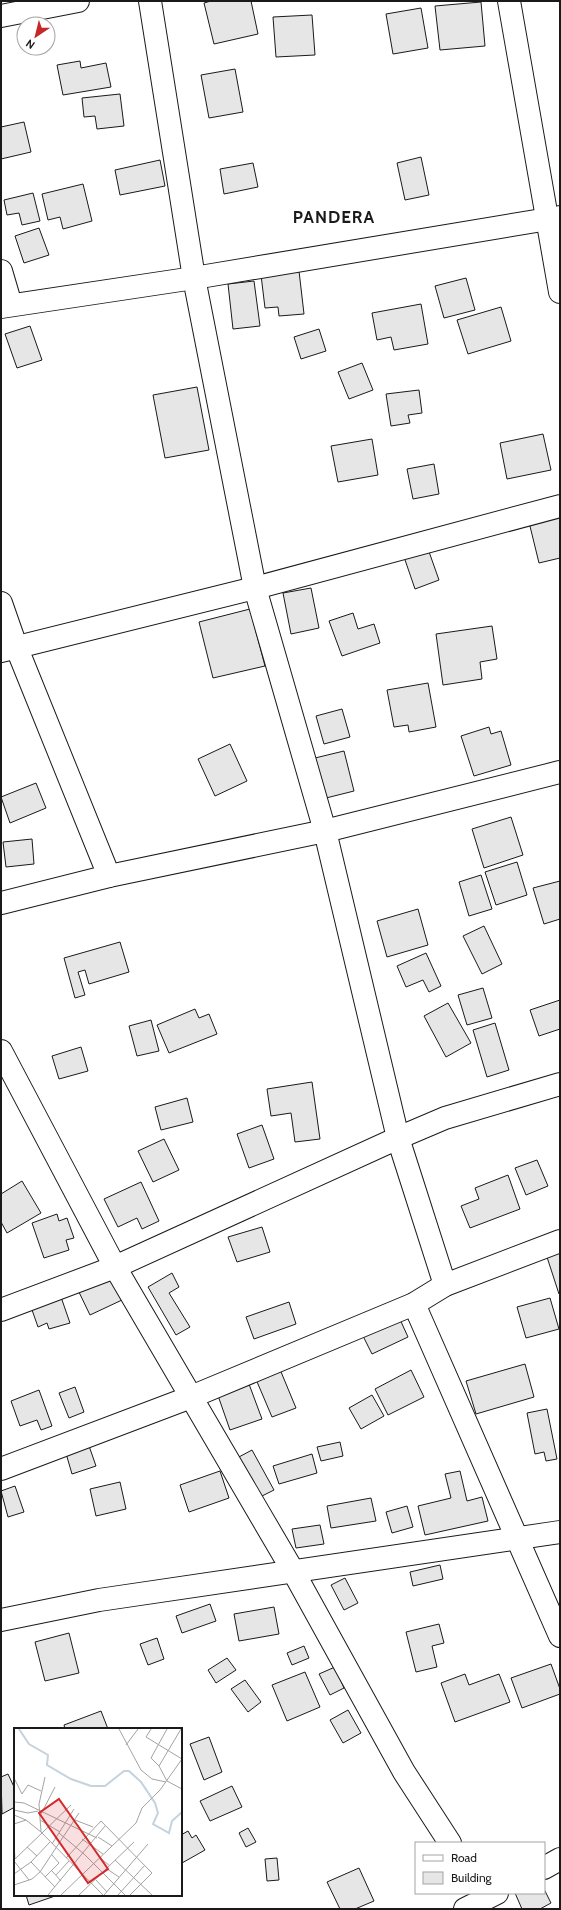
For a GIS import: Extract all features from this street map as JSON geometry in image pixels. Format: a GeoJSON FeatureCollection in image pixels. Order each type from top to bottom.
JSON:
{"type":"FeatureCollection","features":[{"type":"Feature","properties":{"kind":"street"},"geometry":{"type":"LineString","coordinates":[[1,16],[24,6],[78,1]]}},
{"type":"Feature","properties":{"kind":"street"},"geometry":{"type":"LineString","coordinates":[[150,1],[194,278],[255,588],[325,831],[398,1138],[445,1285]]}},
{"type":"Feature","properties":{"kind":"street"},"geometry":{"type":"LineString","coordinates":[[509,1],[553,218],[560,292]]}},
{"type":"Feature","properties":{"kind":"street"},"geometry":{"type":"LineString","coordinates":[[1,271],[6,306],[194,278],[553,218]]}},
{"type":"Feature","properties":{"kind":"street"},"geometry":{"type":"LineString","coordinates":[[8,649],[255,588],[560,506]]}},
{"type":"Feature","properties":{"kind":"street"},"geometry":{"type":"LineString","coordinates":[[1,603],[8,649],[109,876]]}},
{"type":"Feature","properties":{"kind":"street"},"geometry":{"type":"LineString","coordinates":[[1,903],[109,876],[325,831],[560,772]]}},
{"type":"Feature","properties":{"kind":"street"},"geometry":{"type":"LineString","coordinates":[[1,1051],[115,1267],[294,1571],[404,1772],[449,1842]]}},
{"type":"Feature","properties":{"kind":"street"},"geometry":{"type":"LineString","coordinates":[[1,1310],[115,1267],[445,1118],[560,1084]]}},
{"type":"Feature","properties":{"kind":"street"},"geometry":{"type":"LineString","coordinates":[[1,1469],[191,1397],[414,1304],[445,1285],[560,1241]]}},
{"type":"Feature","properties":{"kind":"street"},"geometry":{"type":"LineString","coordinates":[[414,1304],[560,1636]]}},
{"type":"Feature","properties":{"kind":"street"},"geometry":{"type":"LineString","coordinates":[[1,1620],[99,1600],[560,1532]]}},
{"type":"Feature","properties":{"kind":"street"},"geometry":{"type":"LineString","coordinates":[[545,1867],[560,1859]]}},
{"type":"Feature","properties":{"kind":"street"},"geometry":{"type":"LineString","coordinates":[[465,1909],[490,1898]]}},
{"type":"Feature","properties":{"kind":"building"},"geometry":{"type":"Polygon","coordinates":[[[211,1],[251,1],[258,34],[214,44],[204,3],[211,1]]]}},
{"type":"Feature","properties":{"kind":"building"},"geometry":{"type":"Polygon","coordinates":[[[481,2],[485,46],[440,50],[435,6],[481,2]]]}},
{"type":"Feature","properties":{"kind":"building"},"geometry":{"type":"Polygon","coordinates":[[[421,8],[428,48],[393,54],[386,14],[421,8]]]}},
{"type":"Feature","properties":{"kind":"building"},"geometry":{"type":"Polygon","coordinates":[[[312,15],[315,55],[276,57],[273,17],[312,15]]]}},
{"type":"Feature","properties":{"kind":"building"},"geometry":{"type":"Polygon","coordinates":[[[80,61],[81,68],[106,63],[111,87],[63,95],[57,65],[80,61]]]}},
{"type":"Feature","properties":{"kind":"building"},"geometry":{"type":"Polygon","coordinates":[[[235,69],[243,112],[209,118],[201,75],[235,69]]]}},
{"type":"Feature","properties":{"kind":"building"},"geometry":{"type":"Polygon","coordinates":[[[120,94],[124,126],[97,129],[95,116],[84,117],[82,98],[120,94]]]}},
{"type":"Feature","properties":{"kind":"building"},"geometry":{"type":"Polygon","coordinates":[[[24,122],[31,152],[1,159],[1,127],[24,122]]]}},
{"type":"Feature","properties":{"kind":"building"},"geometry":{"type":"Polygon","coordinates":[[[421,157],[429,195],[405,200],[397,163],[421,157]]]}},
{"type":"Feature","properties":{"kind":"building"},"geometry":{"type":"Polygon","coordinates":[[[160,160],[165,186],[120,195],[115,170],[160,160]]]}},
{"type":"Feature","properties":{"kind":"building"},"geometry":{"type":"Polygon","coordinates":[[[253,163],[258,187],[224,194],[220,169],[253,163]]]}},
{"type":"Feature","properties":{"kind":"building"},"geometry":{"type":"Polygon","coordinates":[[[83,184],[92,221],[63,229],[60,217],[48,220],[42,194],[83,184]]]}},
{"type":"Feature","properties":{"kind":"building"},"geometry":{"type":"Polygon","coordinates":[[[33,193],[40,221],[22,225],[19,213],[7,215],[4,200],[33,193]]]}},
{"type":"Feature","properties":{"kind":"building"},"geometry":{"type":"Polygon","coordinates":[[[39,228],[49,255],[24,263],[15,236],[39,228]]]}},
{"type":"Feature","properties":{"kind":"building"},"geometry":{"type":"Polygon","coordinates":[[[299,271],[304,314],[279,316],[278,307],[265,308],[261,275],[299,271]]]}},
{"type":"Feature","properties":{"kind":"building"},"geometry":{"type":"Polygon","coordinates":[[[466,278],[475,310],[444,318],[435,286],[466,278]]]}},
{"type":"Feature","properties":{"kind":"building"},"geometry":{"type":"Polygon","coordinates":[[[254,281],[260,326],[233,329],[228,284],[254,281]]]}},
{"type":"Feature","properties":{"kind":"building"},"geometry":{"type":"Polygon","coordinates":[[[421,304],[428,344],[394,350],[391,337],[377,340],[372,313],[421,304]]]}},
{"type":"Feature","properties":{"kind":"building"},"geometry":{"type":"Polygon","coordinates":[[[501,307],[511,341],[468,354],[457,320],[501,307]]]}},
{"type":"Feature","properties":{"kind":"building"},"geometry":{"type":"Polygon","coordinates":[[[30,326],[42,360],[17,368],[5,334],[30,326]]]}},
{"type":"Feature","properties":{"kind":"building"},"geometry":{"type":"Polygon","coordinates":[[[319,329],[326,351],[301,359],[294,337],[319,329]]]}},
{"type":"Feature","properties":{"kind":"building"},"geometry":{"type":"Polygon","coordinates":[[[362,363],[373,390],[349,399],[338,372],[362,363]]]}},
{"type":"Feature","properties":{"kind":"building"},"geometry":{"type":"Polygon","coordinates":[[[197,387],[209,450],[165,458],[153,395],[197,387]]]}},
{"type":"Feature","properties":{"kind":"building"},"geometry":{"type":"Polygon","coordinates":[[[419,390],[422,413],[408,415],[410,423],[391,426],[386,394],[419,390]]]}},
{"type":"Feature","properties":{"kind":"building"},"geometry":{"type":"Polygon","coordinates":[[[543,434],[551,470],[507,479],[500,443],[543,434]]]}},
{"type":"Feature","properties":{"kind":"building"},"geometry":{"type":"Polygon","coordinates":[[[372,439],[378,475],[338,482],[331,446],[372,439]]]}},
{"type":"Feature","properties":{"kind":"building"},"geometry":{"type":"Polygon","coordinates":[[[434,464],[439,494],[413,499],[407,469],[434,464]]]}},
{"type":"Feature","properties":{"kind":"building"},"geometry":{"type":"Polygon","coordinates":[[[560,511],[560,558],[539,563],[528,518],[560,511]]]}},
{"type":"Feature","properties":{"kind":"building"},"geometry":{"type":"Polygon","coordinates":[[[427,546],[439,580],[415,589],[403,554],[427,546]]]}},
{"type":"Feature","properties":{"kind":"building"},"geometry":{"type":"Polygon","coordinates":[[[311,588],[319,628],[291,634],[283,593],[311,588]]]}},
{"type":"Feature","properties":{"kind":"building"},"geometry":{"type":"Polygon","coordinates":[[[250,609],[265,666],[213,678],[199,622],[250,609]]]}},
{"type":"Feature","properties":{"kind":"building"},"geometry":{"type":"Polygon","coordinates":[[[353,613],[358,629],[374,624],[380,643],[342,656],[329,621],[353,613]]]}},
{"type":"Feature","properties":{"kind":"building"},"geometry":{"type":"Polygon","coordinates":[[[492,626],[497,659],[480,662],[482,679],[443,685],[436,634],[492,626]]]}},
{"type":"Feature","properties":{"kind":"building"},"geometry":{"type":"Polygon","coordinates":[[[428,683],[436,727],[409,732],[408,725],[394,727],[387,690],[428,683]]]}},
{"type":"Feature","properties":{"kind":"building"},"geometry":{"type":"Polygon","coordinates":[[[342,709],[350,737],[324,744],[316,716],[342,709]]]}},
{"type":"Feature","properties":{"kind":"building"},"geometry":{"type":"Polygon","coordinates":[[[489,727],[491,734],[501,731],[511,765],[474,776],[461,736],[489,727]]]}},
{"type":"Feature","properties":{"kind":"building"},"geometry":{"type":"Polygon","coordinates":[[[230,744],[247,781],[215,796],[198,759],[230,744]]]}},
{"type":"Feature","properties":{"kind":"building"},"geometry":{"type":"Polygon","coordinates":[[[344,751],[354,791],[326,798],[315,758],[344,751]]]}},
{"type":"Feature","properties":{"kind":"building"},"geometry":{"type":"Polygon","coordinates":[[[36,783],[46,808],[10,823],[1,797],[36,783]]]}},
{"type":"Feature","properties":{"kind":"building"},"geometry":{"type":"Polygon","coordinates":[[[511,817],[523,855],[484,868],[472,829],[511,817]]]}},
{"type":"Feature","properties":{"kind":"building"},"geometry":{"type":"Polygon","coordinates":[[[32,839],[34,864],[6,867],[3,842],[32,839]]]}},
{"type":"Feature","properties":{"kind":"building"},"geometry":{"type":"Polygon","coordinates":[[[517,862],[527,895],[496,905],[485,872],[517,862]]]}},
{"type":"Feature","properties":{"kind":"building"},"geometry":{"type":"Polygon","coordinates":[[[481,875],[492,909],[469,916],[459,882],[481,875]]]}},
{"type":"Feature","properties":{"kind":"building"},"geometry":{"type":"Polygon","coordinates":[[[560,881],[560,919],[544,924],[533,888],[560,881]]]}},
{"type":"Feature","properties":{"kind":"building"},"geometry":{"type":"Polygon","coordinates":[[[418,909],[428,945],[387,957],[377,921],[418,909]]]}},
{"type":"Feature","properties":{"kind":"building"},"geometry":{"type":"Polygon","coordinates":[[[484,926],[502,964],[482,974],[463,936],[484,926]]]}},
{"type":"Feature","properties":{"kind":"building"},"geometry":{"type":"Polygon","coordinates":[[[120,942],[129,972],[89,984],[85,970],[78,972],[85,995],[75,998],[64,958],[120,942]]]}},
{"type":"Feature","properties":{"kind":"building"},"geometry":{"type":"Polygon","coordinates":[[[426,953],[441,986],[429,992],[423,980],[406,987],[397,966],[426,953]]]}},
{"type":"Feature","properties":{"kind":"building"},"geometry":{"type":"Polygon","coordinates":[[[483,988],[492,1018],[467,1025],[458,995],[483,988]]]}},
{"type":"Feature","properties":{"kind":"building"},"geometry":{"type":"Polygon","coordinates":[[[560,1000],[560,1029],[539,1036],[530,1010],[560,1000]]]}},
{"type":"Feature","properties":{"kind":"building"},"geometry":{"type":"Polygon","coordinates":[[[448,1003],[471,1043],[446,1057],[424,1016],[448,1003]]]}},
{"type":"Feature","properties":{"kind":"building"},"geometry":{"type":"Polygon","coordinates":[[[195,1009],[199,1018],[209,1014],[217,1034],[169,1053],[157,1025],[195,1009]]]}},
{"type":"Feature","properties":{"kind":"building"},"geometry":{"type":"Polygon","coordinates":[[[151,1020],[159,1051],[137,1056],[129,1026],[151,1020]]]}},
{"type":"Feature","properties":{"kind":"building"},"geometry":{"type":"Polygon","coordinates":[[[495,1023],[509,1070],[487,1077],[473,1030],[495,1023]]]}},
{"type":"Feature","properties":{"kind":"building"},"geometry":{"type":"Polygon","coordinates":[[[81,1047],[88,1071],[59,1079],[52,1056],[81,1047]]]}},
{"type":"Feature","properties":{"kind":"building"},"geometry":{"type":"Polygon","coordinates":[[[312,1082],[320,1139],[295,1142],[291,1113],[271,1116],[267,1089],[312,1082]]]}},
{"type":"Feature","properties":{"kind":"building"},"geometry":{"type":"Polygon","coordinates":[[[187,1098],[193,1122],[161,1130],[155,1107],[187,1098]]]}},
{"type":"Feature","properties":{"kind":"building"},"geometry":{"type":"Polygon","coordinates":[[[262,1125],[274,1159],[249,1168],[237,1134],[262,1125]]]}},
{"type":"Feature","properties":{"kind":"building"},"geometry":{"type":"Polygon","coordinates":[[[164,1139],[179,1170],[153,1182],[138,1151],[164,1139]]]}},
{"type":"Feature","properties":{"kind":"building"},"geometry":{"type":"Polygon","coordinates":[[[537,1160],[548,1186],[526,1195],[515,1168],[537,1160]]]}},
{"type":"Feature","properties":{"kind":"building"},"geometry":{"type":"Polygon","coordinates":[[[508,1175],[520,1209],[470,1228],[461,1206],[479,1199],[475,1188],[508,1175]]]}},
{"type":"Feature","properties":{"kind":"building"},"geometry":{"type":"Polygon","coordinates":[[[22,1181],[41,1213],[7,1233],[1,1222],[1,1194],[22,1181]]]}},
{"type":"Feature","properties":{"kind":"building"},"geometry":{"type":"Polygon","coordinates":[[[141,1182],[159,1221],[142,1229],[137,1218],[118,1227],[104,1199],[141,1182]]]}},
{"type":"Feature","properties":{"kind":"building"},"geometry":{"type":"Polygon","coordinates":[[[57,1214],[59,1221],[67,1218],[74,1238],[66,1240],[69,1250],[44,1258],[32,1223],[57,1214]]]}},
{"type":"Feature","properties":{"kind":"building"},"geometry":{"type":"Polygon","coordinates":[[[262,1227],[270,1252],[237,1262],[228,1237],[262,1227]]]}},
{"type":"Feature","properties":{"kind":"building"},"geometry":{"type":"Polygon","coordinates":[[[560,1250],[560,1294],[559,1294],[546,1254],[560,1250]]]}},
{"type":"Feature","properties":{"kind":"building"},"geometry":{"type":"Polygon","coordinates":[[[110,1273],[122,1300],[90,1315],[77,1288],[110,1273]]]}},
{"type":"Feature","properties":{"kind":"building"},"geometry":{"type":"Polygon","coordinates":[[[172,1273],[179,1287],[169,1293],[190,1327],[176,1335],[148,1287],[172,1273]]]}},
{"type":"Feature","properties":{"kind":"building"},"geometry":{"type":"Polygon","coordinates":[[[61,1297],[70,1323],[49,1329],[47,1323],[38,1327],[31,1307],[61,1297]]]}},
{"type":"Feature","properties":{"kind":"building"},"geometry":{"type":"Polygon","coordinates":[[[550,1298],[559,1329],[526,1338],[517,1307],[550,1298]]]}},
{"type":"Feature","properties":{"kind":"building"},"geometry":{"type":"Polygon","coordinates":[[[289,1302],[296,1324],[254,1339],[246,1317],[289,1302]]]}},
{"type":"Feature","properties":{"kind":"building"},"geometry":{"type":"Polygon","coordinates":[[[398,1315],[408,1337],[372,1354],[361,1332],[398,1315]]]}},
{"type":"Feature","properties":{"kind":"building"},"geometry":{"type":"Polygon","coordinates":[[[525,1364],[534,1397],[476,1414],[466,1381],[525,1364]]]}},
{"type":"Feature","properties":{"kind":"building"},"geometry":{"type":"Polygon","coordinates":[[[279,1367],[296,1408],[272,1417],[255,1377],[279,1367]]]}},
{"type":"Feature","properties":{"kind":"building"},"geometry":{"type":"Polygon","coordinates":[[[411,1370],[424,1397],[388,1415],[375,1389],[411,1370]]]}},
{"type":"Feature","properties":{"kind":"building"},"geometry":{"type":"Polygon","coordinates":[[[246,1376],[262,1419],[230,1430],[215,1387],[246,1376]]]}},
{"type":"Feature","properties":{"kind":"building"},"geometry":{"type":"Polygon","coordinates":[[[75,1387],[84,1412],[69,1418],[59,1393],[75,1387]]]}},
{"type":"Feature","properties":{"kind":"building"},"geometry":{"type":"Polygon","coordinates":[[[39,1390],[52,1426],[41,1430],[37,1420],[20,1426],[11,1401],[39,1390]]]}},
{"type":"Feature","properties":{"kind":"building"},"geometry":{"type":"Polygon","coordinates":[[[372,1395],[384,1416],[361,1429],[349,1408],[372,1395]]]}},
{"type":"Feature","properties":{"kind":"building"},"geometry":{"type":"Polygon","coordinates":[[[547,1409],[557,1459],[546,1461],[544,1452],[535,1454],[527,1413],[547,1409]]]}},
{"type":"Feature","properties":{"kind":"building"},"geometry":{"type":"Polygon","coordinates":[[[340,1442],[343,1456],[321,1461],[317,1447],[340,1442]]]}},
{"type":"Feature","properties":{"kind":"building"},"geometry":{"type":"Polygon","coordinates":[[[88,1443],[96,1466],[72,1474],[65,1450],[88,1443]]]}},
{"type":"Feature","properties":{"kind":"building"},"geometry":{"type":"Polygon","coordinates":[[[252,1450],[274,1490],[258,1498],[237,1458],[252,1450]]]}},
{"type":"Feature","properties":{"kind":"building"},"geometry":{"type":"Polygon","coordinates":[[[312,1454],[317,1473],[279,1484],[273,1466],[312,1454]]]}},
{"type":"Feature","properties":{"kind":"building"},"geometry":{"type":"Polygon","coordinates":[[[220,1471],[229,1498],[189,1512],[180,1485],[220,1471]]]}},
{"type":"Feature","properties":{"kind":"building"},"geometry":{"type":"Polygon","coordinates":[[[460,1471],[467,1501],[482,1497],[488,1521],[425,1535],[418,1506],[451,1498],[445,1474],[460,1471]]]}},
{"type":"Feature","properties":{"kind":"building"},"geometry":{"type":"Polygon","coordinates":[[[120,1482],[126,1509],[96,1516],[90,1489],[120,1482]]]}},
{"type":"Feature","properties":{"kind":"building"},"geometry":{"type":"Polygon","coordinates":[[[15,1486],[24,1512],[8,1517],[1,1491],[15,1486]]]}},
{"type":"Feature","properties":{"kind":"building"},"geometry":{"type":"Polygon","coordinates":[[[371,1498],[376,1521],[331,1528],[327,1506],[371,1498]]]}},
{"type":"Feature","properties":{"kind":"building"},"geometry":{"type":"Polygon","coordinates":[[[407,1506],[413,1527],[392,1533],[386,1512],[407,1506]]]}},
{"type":"Feature","properties":{"kind":"building"},"geometry":{"type":"Polygon","coordinates":[[[320,1525],[324,1544],[296,1548],[292,1529],[320,1525]]]}},
{"type":"Feature","properties":{"kind":"building"},"geometry":{"type":"Polygon","coordinates":[[[440,1565],[443,1579],[413,1586],[410,1572],[440,1565]]]}},
{"type":"Feature","properties":{"kind":"building"},"geometry":{"type":"Polygon","coordinates":[[[345,1578],[358,1603],[344,1610],[331,1585],[345,1578]]]}},
{"type":"Feature","properties":{"kind":"building"},"geometry":{"type":"Polygon","coordinates":[[[210,1604],[216,1621],[182,1633],[176,1616],[210,1604]]]}},
{"type":"Feature","properties":{"kind":"building"},"geometry":{"type":"Polygon","coordinates":[[[274,1607],[279,1634],[239,1641],[234,1614],[274,1607]]]}},
{"type":"Feature","properties":{"kind":"building"},"geometry":{"type":"Polygon","coordinates":[[[439,1624],[444,1643],[432,1646],[437,1667],[416,1672],[406,1632],[439,1624]]]}},
{"type":"Feature","properties":{"kind":"building"},"geometry":{"type":"Polygon","coordinates":[[[69,1633],[79,1673],[45,1681],[35,1642],[69,1633]]]}},
{"type":"Feature","properties":{"kind":"building"},"geometry":{"type":"Polygon","coordinates":[[[157,1638],[164,1659],[148,1665],[140,1644],[157,1638]]]}},
{"type":"Feature","properties":{"kind":"building"},"geometry":{"type":"Polygon","coordinates":[[[304,1646],[309,1658],[292,1665],[287,1653],[304,1646]]]}},
{"type":"Feature","properties":{"kind":"building"},"geometry":{"type":"Polygon","coordinates":[[[227,1658],[236,1670],[216,1683],[208,1670],[227,1658]]]}},
{"type":"Feature","properties":{"kind":"building"},"geometry":{"type":"Polygon","coordinates":[[[551,1664],[560,1689],[560,1694],[522,1708],[511,1678],[551,1664]]]}},
{"type":"Feature","properties":{"kind":"building"},"geometry":{"type":"Polygon","coordinates":[[[335,1667],[344,1688],[330,1695],[319,1674],[335,1667]]]}},
{"type":"Feature","properties":{"kind":"building"},"geometry":{"type":"Polygon","coordinates":[[[305,1672],[320,1707],[287,1721],[272,1685],[305,1672]]]}},
{"type":"Feature","properties":{"kind":"building"},"geometry":{"type":"Polygon","coordinates":[[[465,1674],[469,1685],[499,1674],[510,1702],[455,1722],[441,1683],[465,1674]]]}},
{"type":"Feature","properties":{"kind":"building"},"geometry":{"type":"Polygon","coordinates":[[[245,1680],[261,1702],[248,1712],[231,1689],[245,1680]]]}},
{"type":"Feature","properties":{"kind":"building"},"geometry":{"type":"Polygon","coordinates":[[[348,1710],[361,1733],[343,1743],[330,1720],[348,1710]]]}},
{"type":"Feature","properties":{"kind":"building"},"geometry":{"type":"Polygon","coordinates":[[[101,1711],[108,1728],[65,1728],[64,1725],[101,1711]]]}},
{"type":"Feature","properties":{"kind":"building"},"geometry":{"type":"Polygon","coordinates":[[[209,1737],[222,1772],[204,1780],[190,1744],[209,1737]]]}},
{"type":"Feature","properties":{"kind":"building"},"geometry":{"type":"Polygon","coordinates":[[[8,1774],[14,1787],[14,1808],[2,1814],[1,1777],[8,1774]]]}},
{"type":"Feature","properties":{"kind":"building"},"geometry":{"type":"Polygon","coordinates":[[[232,1786],[242,1807],[210,1821],[200,1801],[232,1786]]]}},
{"type":"Feature","properties":{"kind":"building"},"geometry":{"type":"Polygon","coordinates":[[[248,1828],[256,1842],[246,1847],[239,1833],[248,1828]]]}},
{"type":"Feature","properties":{"kind":"building"},"geometry":{"type":"Polygon","coordinates":[[[188,1831],[192,1838],[196,1835],[205,1850],[182,1863],[182,1834],[188,1831]]]}},
{"type":"Feature","properties":{"kind":"building"},"geometry":{"type":"Polygon","coordinates":[[[277,1858],[279,1880],[267,1881],[265,1859],[277,1858]]]}},
{"type":"Feature","properties":{"kind":"building"},"geometry":{"type":"Polygon","coordinates":[[[359,1868],[374,1901],[355,1909],[340,1909],[327,1882],[359,1868]]]}},
{"type":"Feature","properties":{"kind":"building"},"geometry":{"type":"Polygon","coordinates":[[[545,1891],[551,1903],[540,1909],[522,1909],[515,1894],[545,1894],[545,1891]]]}},
{"type":"Feature","properties":{"kind":"building"},"geometry":{"type":"Polygon","coordinates":[[[26,1896],[55,1896],[29,1905],[26,1896]]]}},
{"type":"Feature","properties":{"kind":"district","name":"PANDERA"},"geometry":{"type":"Point","coordinates":[334,217]}}]}
